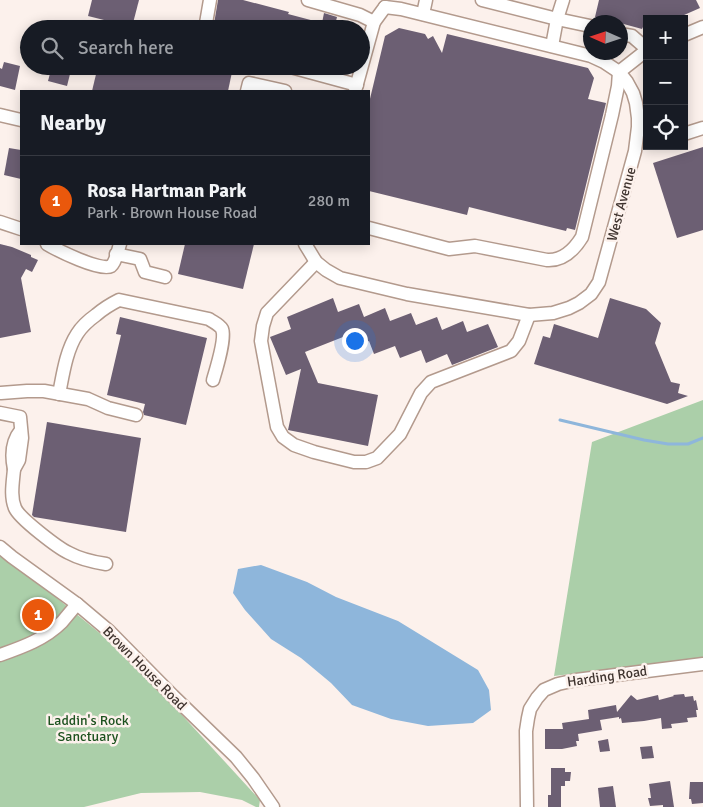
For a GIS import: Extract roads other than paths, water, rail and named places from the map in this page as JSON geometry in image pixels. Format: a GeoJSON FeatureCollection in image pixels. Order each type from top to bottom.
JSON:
{"type":"FeatureCollection","features":[{"type":"Feature","properties":{"kind":"street"},"geometry":{"type":"LineString","coordinates":[[207,20],[210,0]]}},
{"type":"Feature","properties":{"kind":"street"},"geometry":{"type":"LineString","coordinates":[[308,0],[360,15],[374,22]]}},
{"type":"Feature","properties":{"kind":"street"},"geometry":{"type":"LineString","coordinates":[[423,14],[426,0]]}},
{"type":"Feature","properties":{"kind":"street"},"geometry":{"type":"LineString","coordinates":[[482,0],[583,25]]}},
{"type":"Feature","properties":{"kind":"street"},"geometry":{"type":"LineString","coordinates":[[552,46],[563,0]]}},
{"type":"Feature","properties":{"kind":"street","name":"West Avenue"},"geometry":{"type":"LineString","coordinates":[[316,262],[340,278],[351,282],[407,294],[529,315],[553,313],[569,308],[591,294],[599,282],[642,139],[636,103],[627,82],[619,72],[591,56],[385,4],[374,22],[370,37]]}},
{"type":"Feature","properties":{"kind":"street"},"geometry":{"type":"LineString","coordinates":[[688,34],[703,28]]}},
{"type":"Feature","properties":{"kind":"street"},"geometry":{"type":"LineString","coordinates":[[628,35],[632,36],[643,46]]}},
{"type":"Feature","properties":{"kind":"street"},"geometry":{"type":"LineString","coordinates":[[370,228],[449,249],[475,246],[554,260],[560,258],[575,247],[582,237],[612,115],[619,72],[643,52]]}},
{"type":"Feature","properties":{"kind":"street"},"geometry":{"type":"LineString","coordinates":[[321,75],[356,88]]}},
{"type":"Feature","properties":{"kind":"street","name":"West Avenue"},"geometry":{"type":"LineString","coordinates":[[356,88],[360,75]]}},
{"type":"Feature","properties":{"kind":"street"},"geometry":{"type":"LineString","coordinates":[[246,90],[249,83],[280,90]]}},
{"type":"Feature","properties":{"kind":"street"},"geometry":{"type":"LineString","coordinates":[[0,115],[20,120]]}},
{"type":"Feature","properties":{"kind":"street"},"geometry":{"type":"LineString","coordinates":[[688,133],[703,128]]}},
{"type":"Feature","properties":{"kind":"street"},"geometry":{"type":"LineString","coordinates":[[0,222],[20,229]]}},
{"type":"Feature","properties":{"kind":"street"},"geometry":{"type":"LineString","coordinates":[[49,245],[105,268],[110,267],[116,250],[140,258],[144,272],[165,277]]}},
{"type":"Feature","properties":{"kind":"street"},"geometry":{"type":"LineString","coordinates":[[306,245],[316,262]]}},
{"type":"Feature","properties":{"kind":"street"},"geometry":{"type":"LineString","coordinates":[[311,245],[316,262]]}},
{"type":"Feature","properties":{"kind":"street"},"geometry":{"type":"LineString","coordinates":[[316,262],[267,314],[261,341],[265,368],[277,427],[283,437],[294,445],[354,462],[366,462],[377,458],[400,434],[421,392],[431,382],[511,350],[519,341],[529,315]]}},
{"type":"Feature","properties":{"kind":"street"},"geometry":{"type":"LineString","coordinates":[[59,394],[68,353],[77,333],[100,311],[119,300],[209,320],[218,324],[222,329],[223,338],[213,380]]}},
{"type":"Feature","properties":{"kind":"street"},"geometry":{"type":"LineString","coordinates":[[106,564],[67,553],[30,525],[15,509],[12,490],[14,469],[12,460],[15,437],[21,430],[20,417],[2,413],[1,391],[44,391],[88,399],[108,408],[136,415]]}},
{"type":"Feature","properties":{"kind":"street","name":"Brown House Road"},"geometry":{"type":"LineString","coordinates":[[0,547],[77,604],[114,636],[236,757],[273,807]]}},
{"type":"Feature","properties":{"kind":"street"},"geometry":{"type":"LineString","coordinates":[[0,655],[26,646],[46,635],[62,622],[77,604]]}},
{"type":"Feature","properties":{"kind":"street","name":"Harding Road"},"geometry":{"type":"LineString","coordinates":[[527,807],[527,723],[533,702],[544,690],[558,684],[576,680],[703,664]]}},
{"type":"Feature","properties":{"kind":"water"},"geometry":{"type":"Polygon","coordinates":[[[261,565],[307,582],[336,597],[398,621],[478,670],[489,690],[491,710],[473,723],[428,726],[391,719],[352,705],[331,683],[301,658],[271,639],[245,610],[233,593],[238,569],[261,565]]]}},
{"type":"Feature","properties":{"kind":"waterway"},"geometry":{"type":"LineString","coordinates":[[560,420],[668,444],[688,444],[703,438]]}},
{"type":"Feature","properties":{"kind":"place","name":"Rosa Hartman Park"},"geometry":{"type":"Point","coordinates":[38,615]}},
{"type":"Feature","properties":{"kind":"park label","name":"Laddin's Rock Sanctuary"},"geometry":{"type":"Point","coordinates":[88,728]}}]}
